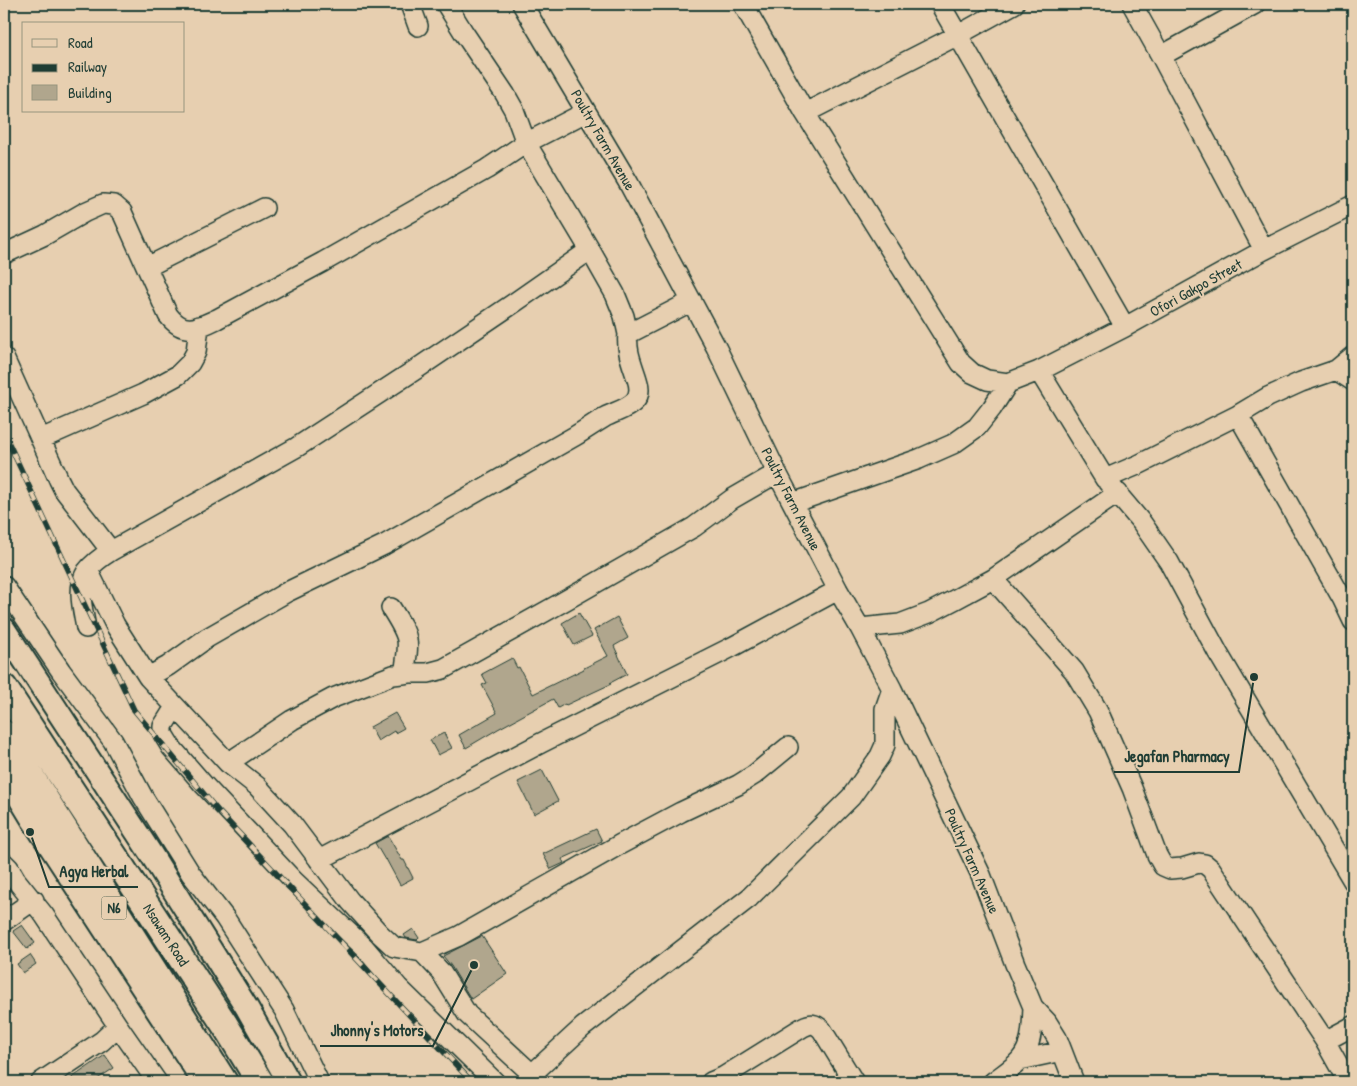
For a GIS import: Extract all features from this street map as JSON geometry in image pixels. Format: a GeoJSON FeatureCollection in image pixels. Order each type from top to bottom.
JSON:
{"type":"FeatureCollection","features":[{"type":"Feature","properties":{"kind":"highway","name":"Nsawam Road"},"geometry":{"type":"LineString","coordinates":[[4,688],[225,1025],[260,1082]]}},
{"type":"Feature","properties":{"kind":"highway","name":"Nsawam Road"},"geometry":{"type":"LineString","coordinates":[[4,734],[224,1082]]}},
{"type":"Feature","properties":{"kind":"main road"},"geometry":{"type":"LineString","coordinates":[[4,629],[151,854],[248,1008],[289,1082]]}},
{"type":"Feature","properties":{"kind":"main road"},"geometry":{"type":"LineString","coordinates":[[4,772],[33,820],[204,1082]]}},
{"type":"Feature","properties":{"kind":"street"},"geometry":{"type":"LineString","coordinates":[[410,4],[418,26]]}},
{"type":"Feature","properties":{"kind":"street"},"geometry":{"type":"LineString","coordinates":[[148,676],[168,666],[207,638],[287,592],[384,546],[567,441],[603,418],[635,403],[640,394],[639,384],[628,354],[628,334],[624,316],[615,294],[526,143],[514,110],[505,94],[446,4]]}},
{"type":"Feature","properties":{"kind":"street","name":"Poultry Farm Avenue"},"geometry":{"type":"LineString","coordinates":[[522,4],[628,182],[716,347],[792,502],[892,689],[981,875],[1033,1007]]}},
{"type":"Feature","properties":{"kind":"street"},"geometry":{"type":"LineString","coordinates":[[743,4],[805,113],[961,364],[972,373],[987,380],[1008,383],[977,427],[953,444],[919,459],[792,502]]}},
{"type":"Feature","properties":{"kind":"street"},"geometry":{"type":"LineString","coordinates":[[940,4],[1125,327]]}},
{"type":"Feature","properties":{"kind":"street"},"geometry":{"type":"LineString","coordinates":[[805,113],[958,35],[1014,4]]}},
{"type":"Feature","properties":{"kind":"street"},"geometry":{"type":"LineString","coordinates":[[1132,4],[1162,56],[1264,250]]}},
{"type":"Feature","properties":{"kind":"street"},"geometry":{"type":"LineString","coordinates":[[1162,56],[1255,4]]}},
{"type":"Feature","properties":{"kind":"street"},"geometry":{"type":"LineString","coordinates":[[4,254],[45,235],[94,208],[104,204],[114,205],[122,212],[168,315],[175,324],[185,328],[199,326],[217,319],[332,257],[480,173],[526,143],[586,112]]}},
{"type":"Feature","properties":{"kind":"street","name":"Ofori Gakpo Street"},"geometry":{"type":"LineString","coordinates":[[1008,383],[1039,371],[1125,327],[1264,250],[1353,205]]}},
{"type":"Feature","properties":{"kind":"street"},"geometry":{"type":"LineString","coordinates":[[146,267],[264,208]]}},
{"type":"Feature","properties":{"kind":"street"},"geometry":{"type":"LineString","coordinates":[[86,628],[81,597],[83,581],[88,570],[111,550],[297,447],[514,304],[590,250]]}},
{"type":"Feature","properties":{"kind":"street"},"geometry":{"type":"LineString","coordinates":[[628,334],[692,302]]}},
{"type":"Feature","properties":{"kind":"street"},"geometry":{"type":"LineString","coordinates":[[41,439],[143,394],[178,375],[190,363],[196,352],[199,326]]}},
{"type":"Feature","properties":{"kind":"street"},"geometry":{"type":"LineString","coordinates":[[1105,479],[1140,464],[1238,415],[1268,396],[1336,370],[1353,356]]}},
{"type":"Feature","properties":{"kind":"street"},"geometry":{"type":"LineString","coordinates":[[4,358],[64,490],[111,550]]}},
{"type":"Feature","properties":{"kind":"street"},"geometry":{"type":"LineString","coordinates":[[1336,370],[1353,381]]}},
{"type":"Feature","properties":{"kind":"street"},"geometry":{"type":"LineString","coordinates":[[1039,371],[1105,479],[1142,524],[1169,562],[1218,653],[1353,881]]}},
{"type":"Feature","properties":{"kind":"street"},"geometry":{"type":"LineString","coordinates":[[1238,415],[1337,589],[1353,621]]}},
{"type":"Feature","properties":{"kind":"street"},"geometry":{"type":"LineString","coordinates":[[228,763],[292,720],[333,698],[393,675],[428,673],[443,669],[694,527],[732,499],[777,473]]}},
{"type":"Feature","properties":{"kind":"street"},"geometry":{"type":"LineString","coordinates":[[860,628],[900,624],[929,612],[993,579],[1118,493]]}},
{"type":"Feature","properties":{"kind":"street"},"geometry":{"type":"LineString","coordinates":[[88,570],[115,625],[148,676],[228,763],[257,786],[292,824],[350,901],[394,947],[422,952],[459,936],[619,845],[681,812],[738,785],[754,775],[788,747]]}},
{"type":"Feature","properties":{"kind":"street"},"geometry":{"type":"LineString","coordinates":[[993,579],[1074,671],[1098,711],[1132,788],[1157,856],[1163,866],[1170,869],[1182,868],[1198,863],[1205,864],[1211,869],[1325,1041],[1348,1082]]}},
{"type":"Feature","properties":{"kind":"street"},"geometry":{"type":"LineString","coordinates":[[4,586],[61,671],[113,742],[143,797],[187,866],[224,918],[284,1010],[319,1082]]}},
{"type":"Feature","properties":{"kind":"street"},"geometry":{"type":"LineString","coordinates":[[319,860],[533,748],[732,648],[838,590]]}},
{"type":"Feature","properties":{"kind":"street"},"geometry":{"type":"LineString","coordinates":[[391,608],[406,631],[408,639],[404,674]]}},
{"type":"Feature","properties":{"kind":"street"},"geometry":{"type":"LineString","coordinates":[[422,952],[441,972],[467,1014],[535,1078],[583,1027],[749,898],[851,797],[880,756],[885,744],[886,709],[892,689]]}},
{"type":"Feature","properties":{"kind":"street"},"geometry":{"type":"LineString","coordinates":[[175,706],[163,726],[163,734],[171,747],[294,881],[364,948],[398,987],[495,1082]]}},
{"type":"Feature","properties":{"kind":"street"},"geometry":{"type":"LineString","coordinates":[[4,863],[34,900],[157,1082]]}},
{"type":"Feature","properties":{"kind":"street"},"geometry":{"type":"LineString","coordinates":[[4,921],[34,900]]}},
{"type":"Feature","properties":{"kind":"street"},"geometry":{"type":"LineString","coordinates":[[364,948],[380,933]]}},
{"type":"Feature","properties":{"kind":"street"},"geometry":{"type":"LineString","coordinates":[[1033,1007],[1047,1022],[1057,1038],[1074,1082]]}},
{"type":"Feature","properties":{"kind":"street"},"geometry":{"type":"LineString","coordinates":[[992,1082],[1020,1060],[1028,1048],[1032,1032],[1033,1007]]}},
{"type":"Feature","properties":{"kind":"street"},"geometry":{"type":"LineString","coordinates":[[444,1032],[467,1014]]}},
{"type":"Feature","properties":{"kind":"street"},"geometry":{"type":"LineString","coordinates":[[711,1082],[723,1077],[803,1027],[811,1024],[817,1025],[822,1030],[854,1082]]}},
{"type":"Feature","properties":{"kind":"street"},"geometry":{"type":"LineString","coordinates":[[40,1082],[102,1041],[118,1026]]}},
{"type":"Feature","properties":{"kind":"street"},"geometry":{"type":"LineString","coordinates":[[1325,1041],[1353,1026]]}},
{"type":"Feature","properties":{"kind":"street"},"geometry":{"type":"LineString","coordinates":[[1020,1060],[1062,1052]]}},
{"type":"Feature","properties":{"kind":"building"},"geometry":{"type":"Polygon","coordinates":[[[579,613],[592,636],[574,645],[562,623],[579,613]]]}},
{"type":"Feature","properties":{"kind":"building"},"geometry":{"type":"Polygon","coordinates":[[[617,617],[628,638],[614,646],[627,674],[611,684],[558,708],[553,699],[466,748],[459,735],[497,713],[482,685],[487,683],[482,674],[512,658],[517,668],[519,667],[533,694],[608,656],[594,630],[617,617]]]}},
{"type":"Feature","properties":{"kind":"building"},"geometry":{"type":"Polygon","coordinates":[[[395,713],[404,728],[395,733],[394,731],[378,741],[370,727],[395,713]]]}},
{"type":"Feature","properties":{"kind":"building"},"geometry":{"type":"Polygon","coordinates":[[[444,733],[452,748],[438,755],[430,740],[444,733]]]}},
{"type":"Feature","properties":{"kind":"building"},"geometry":{"type":"Polygon","coordinates":[[[542,770],[558,801],[534,814],[518,782],[542,770]]]}},
{"type":"Feature","properties":{"kind":"building"},"geometry":{"type":"Polygon","coordinates":[[[596,829],[602,841],[562,859],[564,863],[551,869],[543,854],[596,829]]]}},
{"type":"Feature","properties":{"kind":"building"},"geometry":{"type":"Polygon","coordinates":[[[388,836],[413,878],[400,885],[375,843],[388,836]]]}},
{"type":"Feature","properties":{"kind":"building"},"geometry":{"type":"Polygon","coordinates":[[[22,925],[35,943],[27,949],[13,931],[22,925]]]}},
{"type":"Feature","properties":{"kind":"building"},"geometry":{"type":"Polygon","coordinates":[[[413,929],[419,938],[417,940],[406,938],[404,935],[413,929]]]}},
{"type":"Feature","properties":{"kind":"building"},"geometry":{"type":"Polygon","coordinates":[[[482,936],[507,974],[471,999],[443,956],[482,936]]]}},
{"type":"Feature","properties":{"kind":"building"},"geometry":{"type":"Polygon","coordinates":[[[30,955],[36,964],[23,973],[17,964],[30,955]]]}},
{"type":"Feature","properties":{"kind":"building"},"geometry":{"type":"Polygon","coordinates":[[[105,1055],[114,1068],[93,1082],[66,1082],[105,1055]]]}},
{"type":"Feature","properties":{"kind":"railway"},"geometry":{"type":"LineString","coordinates":[[4,433],[134,710],[219,812],[472,1082]]}},
{"type":"Feature","properties":{"kind":"place","name":"Jegafan Pharmacy"},"geometry":{"type":"Point","coordinates":[1254,677]}},
{"type":"Feature","properties":{"kind":"place","name":"Agya Herbal"},"geometry":{"type":"Point","coordinates":[30,832]}},
{"type":"Feature","properties":{"kind":"place","name":"Jhonny's Motors"},"geometry":{"type":"Point","coordinates":[474,965]}}]}
